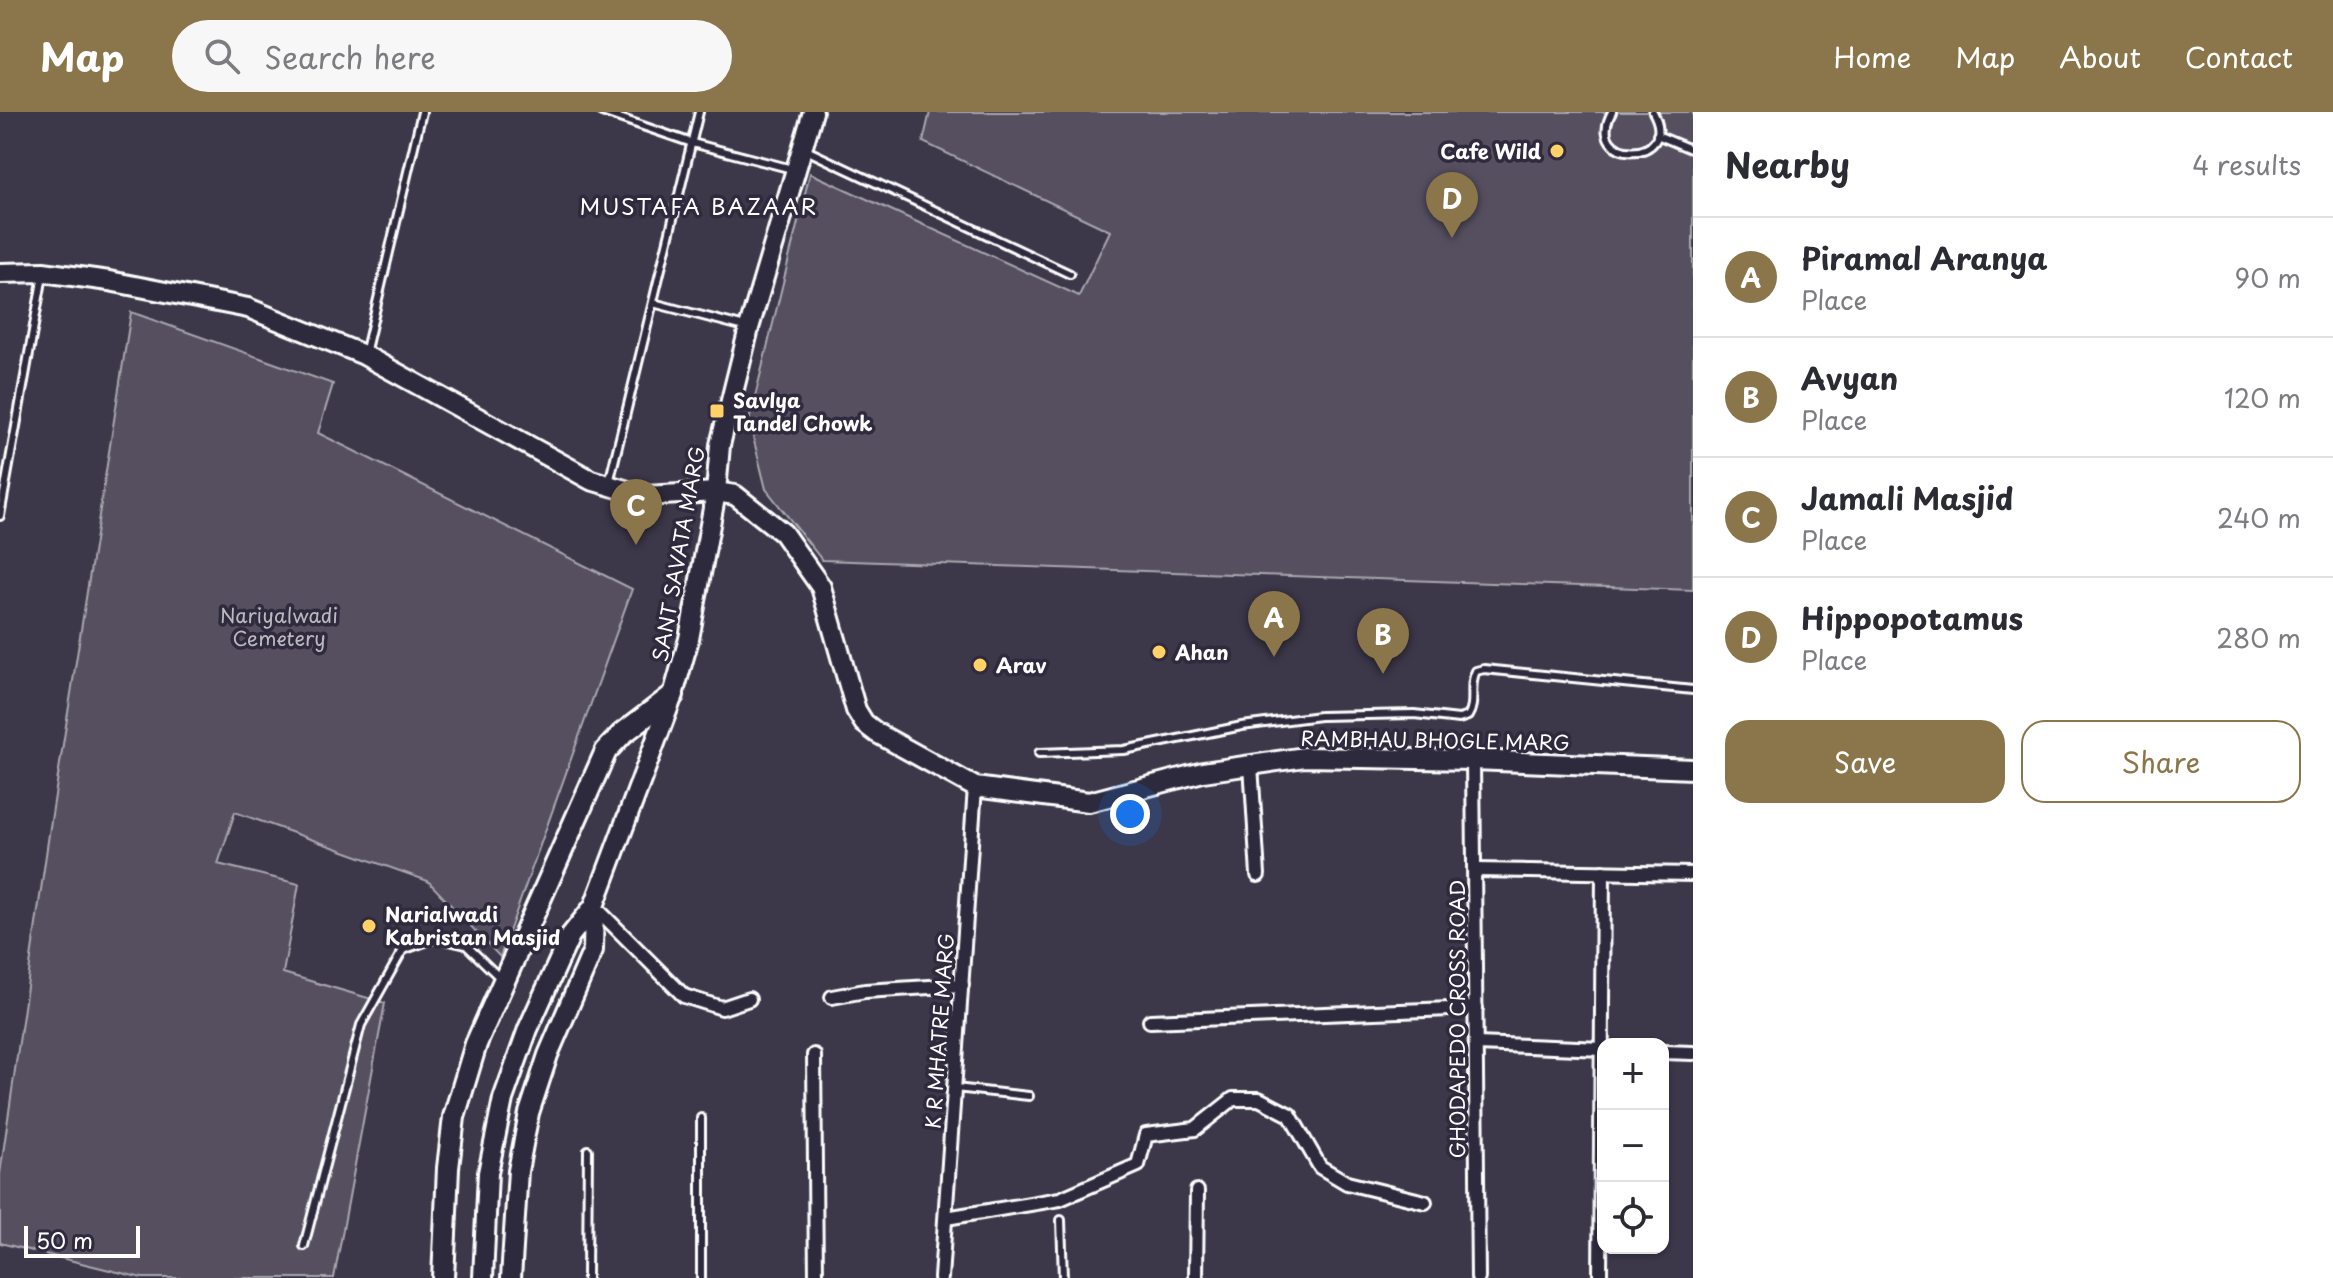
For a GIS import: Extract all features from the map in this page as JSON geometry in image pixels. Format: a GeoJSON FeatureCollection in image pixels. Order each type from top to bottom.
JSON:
{"type":"FeatureCollection","features":[{"type":"Feature","properties":{"kind":"main road"},"geometry":{"type":"LineString","coordinates":[[443,1278],[448,1168],[454,1117],[476,1044],[606,751],[622,734],[673,695]]}},
{"type":"Feature","properties":{"kind":"street","name":"SANT SAVATA MARG"},"geometry":{"type":"LineString","coordinates":[[483,1278],[488,1173],[503,1099],[528,1029],[570,936],[594,906],[673,695],[689,639],[716,492],[720,445],[749,328],[813,112]]}},
{"type":"Feature","properties":{"kind":"street"},"geometry":{"type":"LineString","coordinates":[[0,273],[43,272],[109,281],[248,308],[364,355],[591,480],[645,496],[716,492]]}},
{"type":"Feature","properties":{"kind":"street","name":"RAMBHAU BHOGLE MARG"},"geometry":{"type":"LineString","coordinates":[[716,492],[735,495],[783,533],[821,587],[856,710],[864,723],[975,787],[1089,802],[1203,772],[1305,757],[1693,769]]}},
{"type":"Feature","properties":{"kind":"street","name":"GHODAPEDO CROSS ROAD"},"geometry":{"type":"LineString","coordinates":[[1473,760],[1478,1278]]}},
{"type":"Feature","properties":{"kind":"street"},"geometry":{"type":"LineString","coordinates":[[1251,765],[1258,875]]}},
{"type":"Feature","properties":{"kind":"street","name":"K R MHATRE MARG"},"geometry":{"type":"LineString","coordinates":[[941,1278],[975,787]]}},
{"type":"Feature","properties":{"kind":"street"},"geometry":{"type":"LineString","coordinates":[[1476,870],[1693,874]]}},
{"type":"Feature","properties":{"kind":"street"},"geometry":{"type":"LineString","coordinates":[[1602,1038],[1603,872]]}},
{"type":"Feature","properties":{"kind":"street"},"geometry":{"type":"LineString","coordinates":[[594,906],[684,996],[722,1008],[749,999]]}},
{"type":"Feature","properties":{"kind":"street","name":"SANT SAVATA MARG"},"geometry":{"type":"LineString","coordinates":[[511,1278],[518,1171],[529,1113],[548,1055],[593,950],[594,906]]}},
{"type":"Feature","properties":{"kind":"street"},"geometry":{"type":"LineString","coordinates":[[832,997],[865,991],[962,985]]}},
{"type":"Feature","properties":{"kind":"street"},"geometry":{"type":"LineString","coordinates":[[1150,1021],[1476,1008]]}},
{"type":"Feature","properties":{"kind":"street"},"geometry":{"type":"LineString","coordinates":[[1476,1044],[1597,1049]]}},
{"type":"Feature","properties":{"kind":"street"},"geometry":{"type":"LineString","coordinates":[[1669,1052],[1693,1053]]}},
{"type":"Feature","properties":{"kind":"street"},"geometry":{"type":"LineString","coordinates":[[814,1055],[816,1278]]}},
{"type":"Feature","properties":{"kind":"street"},"geometry":{"type":"LineString","coordinates":[[946,1218],[1060,1199],[1138,1165],[1146,1135],[1195,1129],[1233,1099],[1259,1099],[1290,1115],[1320,1167],[1347,1183],[1425,1202]]}},
{"type":"Feature","properties":{"kind":"street"},"geometry":{"type":"LineString","coordinates":[[1600,1278],[1601,1110]]}},
{"type":"Feature","properties":{"kind":"street"},"geometry":{"type":"LineString","coordinates":[[1196,1278],[1197,1191]]}},
{"type":"Feature","properties":{"kind":"lane"},"geometry":{"type":"LineString","coordinates":[[364,355],[422,112]]}},
{"type":"Feature","properties":{"kind":"lane"},"geometry":{"type":"LineString","coordinates":[[602,112],[692,143],[795,170]]}},
{"type":"Feature","properties":{"kind":"lane"},"geometry":{"type":"LineString","coordinates":[[608,486],[699,112]]}},
{"type":"Feature","properties":{"kind":"lane"},"geometry":{"type":"LineString","coordinates":[[1610,112],[1606,129],[1609,138],[1627,153],[1643,151],[1657,135],[1653,112]]}},
{"type":"Feature","properties":{"kind":"lane"},"geometry":{"type":"LineString","coordinates":[[1657,135],[1693,150]]}},
{"type":"Feature","properties":{"kind":"lane"},"geometry":{"type":"LineString","coordinates":[[804,149],[1070,274]]}},
{"type":"Feature","properties":{"kind":"lane"},"geometry":{"type":"LineString","coordinates":[[0,516],[43,272]]}},
{"type":"Feature","properties":{"kind":"lane"},"geometry":{"type":"LineString","coordinates":[[653,303],[749,328]]}},
{"type":"Feature","properties":{"kind":"lane"},"geometry":{"type":"LineString","coordinates":[[1039,753],[1124,750],[1242,726],[1320,716],[1414,714],[1459,719],[1468,716],[1473,709],[1471,679],[1476,671],[1484,669],[1693,690]]}},
{"type":"Feature","properties":{"kind":"lane"},"geometry":{"type":"LineString","coordinates":[[304,1246],[361,1025],[403,950],[436,938],[466,945],[503,982]]}},
{"type":"Feature","properties":{"kind":"lane"},"geometry":{"type":"LineString","coordinates":[[955,1088],[1029,1096]]}},
{"type":"Feature","properties":{"kind":"lane"},"geometry":{"type":"LineString","coordinates":[[701,1118],[701,1278]]}},
{"type":"Feature","properties":{"kind":"lane"},"geometry":{"type":"LineString","coordinates":[[587,1278],[588,1150]]}},
{"type":"Feature","properties":{"kind":"lane"},"geometry":{"type":"LineString","coordinates":[[1061,1220],[1063,1278]]}},
{"type":"Feature","properties":{"kind":"green space"},"geometry":{"type":"Polygon","coordinates":[[[930,112],[1693,112],[1693,590],[822,560],[766,489],[749,421],[810,173],[1079,296],[1110,231],[923,142],[930,112]]]}},
{"type":"Feature","properties":{"kind":"green space","name":"Nariyalwadi Cemetery"},"geometry":{"type":"Polygon","coordinates":[[[131,312],[333,384],[318,433],[632,589],[500,957],[428,881],[235,812],[218,864],[299,884],[283,973],[385,1003],[334,1278],[142,1278],[0,1243],[0,1174],[50,827],[131,312]]]}},
{"type":"Feature","properties":{"kind":"place","name":"Cafe Wild"},"geometry":{"type":"Point","coordinates":[1557,151]}},
{"type":"Feature","properties":{"kind":"place","name":"Hippopotamus"},"geometry":{"type":"Point","coordinates":[1452,238]}},
{"type":"Feature","properties":{"kind":"place","name":"Savlya Tandel Chowk"},"geometry":{"type":"Point","coordinates":[717,411]}},
{"type":"Feature","properties":{"kind":"place","name":"Jamali Masjid"},"geometry":{"type":"Point","coordinates":[636,545]}},
{"type":"Feature","properties":{"kind":"place","name":"Ahan"},"geometry":{"type":"Point","coordinates":[1159,652]}},
{"type":"Feature","properties":{"kind":"place","name":"Piramal Aranya"},"geometry":{"type":"Point","coordinates":[1274,657]}},
{"type":"Feature","properties":{"kind":"place","name":"Arav"},"geometry":{"type":"Point","coordinates":[980,665]}},
{"type":"Feature","properties":{"kind":"place","name":"Avyan"},"geometry":{"type":"Point","coordinates":[1383,674]}},
{"type":"Feature","properties":{"kind":"place","name":"Narialwadi Kabristan Masjid"},"geometry":{"type":"Point","coordinates":[369,926]}},
{"type":"Feature","properties":{"kind":"district","name":"MUSTAFA BAZAAR"},"geometry":{"type":"Point","coordinates":[699,205]}}]}
